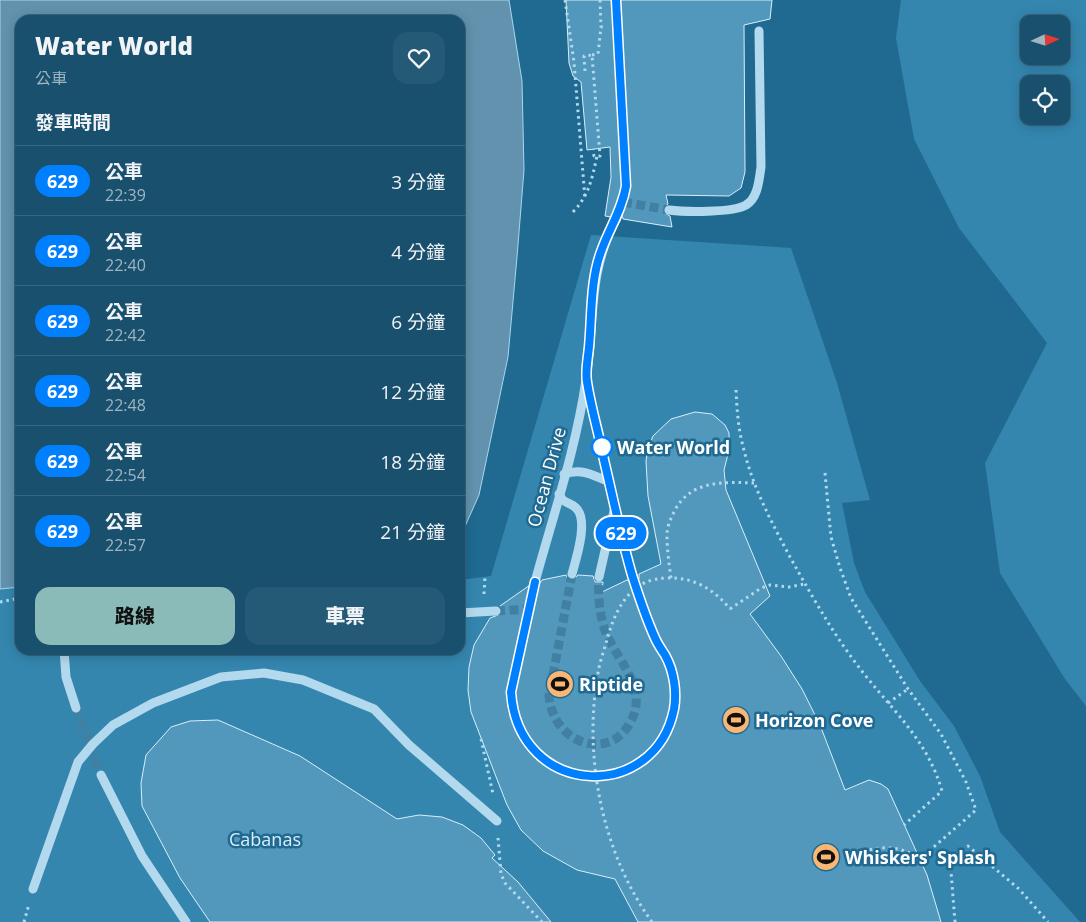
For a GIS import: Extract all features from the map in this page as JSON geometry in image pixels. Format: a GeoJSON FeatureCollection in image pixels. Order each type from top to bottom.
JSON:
{"type":"FeatureCollection","features":[{"type":"Feature","properties":{"kind":"street"},"geometry":{"type":"LineString","coordinates":[[669,210],[685,212],[736,209],[746,205],[753,197],[758,185],[761,167],[759,31]]}},
{"type":"Feature","properties":{"kind":"street","name":"Ocean Drive"},"geometry":{"type":"LineString","coordinates":[[535,582],[559,494],[586,380],[594,290],[601,251],[616,218]]}},
{"type":"Feature","properties":{"kind":"street","name":"Ocean Drive"},"geometry":{"type":"LineString","coordinates":[[586,380],[633,577]]}},
{"type":"Feature","properties":{"kind":"street"},"geometry":{"type":"LineString","coordinates":[[564,474],[572,471],[589,472],[609,482]]}},
{"type":"Feature","properties":{"kind":"street"},"geometry":{"type":"LineString","coordinates":[[559,494],[564,503],[576,508],[582,518],[582,530],[572,574]]}},
{"type":"Feature","properties":{"kind":"street"},"geometry":{"type":"LineString","coordinates":[[599,577],[615,508]]}},
{"type":"Feature","properties":{"kind":"street"},"geometry":{"type":"LineString","coordinates":[[465,613],[496,611]]}},
{"type":"Feature","properties":{"kind":"street"},"geometry":{"type":"LineString","coordinates":[[64,655],[66,677],[76,708]]}},
{"type":"Feature","properties":{"kind":"street"},"geometry":{"type":"LineString","coordinates":[[33,889],[78,762],[93,744],[113,725],[153,703],[221,677],[264,673],[303,680],[374,709],[409,745],[497,822]]}},
{"type":"Feature","properties":{"kind":"street"},"geometry":{"type":"LineString","coordinates":[[101,776],[142,856],[186,922]]}},
{"type":"Feature","properties":{"kind":"path"},"geometry":{"type":"LineString","coordinates":[[566,0],[574,62],[585,199]]}},
{"type":"Feature","properties":{"kind":"path"},"geometry":{"type":"LineString","coordinates":[[585,71],[584,56],[598,54],[604,27],[600,0]]}},
{"type":"Feature","properties":{"kind":"path"},"geometry":{"type":"LineString","coordinates":[[573,212],[585,199],[591,188],[597,156],[600,156],[592,55]]}},
{"type":"Feature","properties":{"kind":"path"},"geometry":{"type":"LineString","coordinates":[[593,150],[594,156],[597,156]]}},
{"type":"Feature","properties":{"kind":"path"},"geometry":{"type":"LineString","coordinates":[[736,390],[742,446],[760,500],[805,584],[843,646],[921,742],[937,773],[942,791],[904,825]]}},
{"type":"Feature","properties":{"kind":"path"},"geometry":{"type":"LineString","coordinates":[[825,473],[827,506],[840,568],[851,598],[908,690],[941,734],[966,782],[976,810],[920,859],[901,848],[890,847],[859,852]]}},
{"type":"Feature","properties":{"kind":"path"},"geometry":{"type":"LineString","coordinates":[[671,578],[667,533],[670,520],[686,496],[710,484],[754,483]]}},
{"type":"Feature","properties":{"kind":"path"},"geometry":{"type":"LineString","coordinates":[[652,922],[630,884],[604,816],[596,771],[594,708],[598,671],[615,613],[630,594],[652,580],[671,578],[690,580],[702,585],[724,601],[730,608],[761,588],[770,585],[789,587],[805,584]]}},
{"type":"Feature","properties":{"kind":"path"},"geometry":{"type":"LineString","coordinates":[[0,602],[15,599]]}},
{"type":"Feature","properties":{"kind":"path"},"geometry":{"type":"LineString","coordinates":[[888,703],[908,690]]}},
{"type":"Feature","properties":{"kind":"path"},"geometry":{"type":"LineString","coordinates":[[955,922],[950,859],[968,846],[1019,889],[1048,922]]}},
{"type":"Feature","properties":{"kind":"path"},"geometry":{"type":"LineString","coordinates":[[500,866],[506,883],[542,922]]}},
{"type":"Feature","properties":{"kind":"green space"},"geometry":{"type":"Polygon","coordinates":[[[901,0],[1086,0],[1086,706],[1065,679],[1000,573],[985,463],[1047,343],[959,228],[914,139],[896,38],[901,0]]]}},
{"type":"Feature","properties":{"kind":"green space","name":"Water World"},"geometry":{"type":"Polygon","coordinates":[[[591,235],[791,248],[837,383],[870,500],[842,503],[854,563],[865,592],[920,681],[954,726],[980,776],[1000,832],[1080,922],[0,922],[0,589],[15,588],[15,655],[465,655],[465,579],[491,576],[591,235]]]}},
{"type":"Feature","properties":{"kind":"shaded area"},"geometry":{"type":"Polygon","coordinates":[[[0,0],[509,0],[522,81],[524,170],[517,257],[508,357],[479,495],[465,526],[465,15],[15,15],[15,588],[0,589],[0,0]]]}},
{"type":"Feature","properties":{"kind":"building"},"geometry":{"type":"Polygon","coordinates":[[[566,0],[772,0],[770,19],[744,25],[745,172],[741,188],[729,196],[666,195],[668,204],[664,207],[663,212],[670,216],[672,227],[623,219],[622,214],[617,212],[611,217],[605,216],[611,177],[610,147],[587,150],[581,82],[573,76],[569,63],[566,0]]]}},
{"type":"Feature","properties":{"kind":"building"},"geometry":{"type":"Polygon","coordinates":[[[695,412],[712,414],[725,425],[729,433],[729,450],[724,470],[726,490],[770,596],[750,614],[781,656],[802,689],[820,725],[845,790],[869,780],[881,784],[888,789],[927,875],[941,922],[638,922],[615,879],[577,870],[543,851],[521,830],[507,805],[471,712],[468,690],[469,667],[474,645],[490,618],[501,614],[500,606],[530,585],[536,588],[542,580],[566,575],[568,579],[573,580],[578,575],[593,576],[595,582],[603,582],[602,592],[627,580],[635,583],[639,579],[639,574],[661,564],[648,496],[646,461],[648,448],[653,436],[671,419],[695,412]]]}},
{"type":"Feature","properties":{"kind":"building","name":"Cabanas"},"geometry":{"type":"Polygon","coordinates":[[[218,720],[300,756],[397,819],[419,815],[442,817],[463,825],[481,838],[495,855],[492,858],[518,882],[551,922],[210,922],[180,878],[142,806],[141,783],[146,755],[171,727],[190,721],[218,720]]]}},
{"type":"Feature","properties":{"kind":"tunnel"},"geometry":{"type":"LineString","coordinates":[[616,0],[626,170],[623,202],[617,218]]}},
{"type":"Feature","properties":{"kind":"tunnel"},"geometry":{"type":"LineString","coordinates":[[623,202],[669,210]]}},
{"type":"Feature","properties":{"kind":"tunnel"},"geometry":{"type":"LineString","coordinates":[[572,574],[549,696],[553,713],[561,726],[571,736],[584,742],[597,744],[610,742],[622,734],[631,721],[636,709],[634,685],[610,641],[601,617],[599,577]]}},
{"type":"Feature","properties":{"kind":"tunnel"},"geometry":{"type":"LineString","coordinates":[[535,582],[511,692],[521,731],[541,758],[568,772],[599,775],[628,768],[653,751],[670,724],[675,690],[672,676],[649,626],[633,577]]}},
{"type":"Feature","properties":{"kind":"tunnel"},"geometry":{"type":"LineString","coordinates":[[496,611],[529,609]]}},
{"type":"Feature","properties":{"kind":"tunnel"},"geometry":{"type":"LineString","coordinates":[[76,708],[101,775]]}},
{"type":"Feature","properties":{"kind":"bus line","name":"629"},"geometry":{"type":"LineString","coordinates":[[535,582],[513,674],[512,709],[517,726],[525,741],[536,754],[565,772],[582,776],[599,776],[616,773],[633,766],[648,756],[660,742],[674,709],[675,691],[672,673],[666,656],[656,641],[643,609],[623,545],[586,380],[594,290],[601,251],[623,202],[626,186],[616,0]]}},
{"type":"Feature","properties":{"kind":"place","name":"Water World"},"geometry":{"type":"Point","coordinates":[602,447]}},
{"type":"Feature","properties":{"kind":"place","name":"Riptide"},"geometry":{"type":"Point","coordinates":[560,684]}},
{"type":"Feature","properties":{"kind":"place","name":"Horizon Cove"},"geometry":{"type":"Point","coordinates":[736,720]}},
{"type":"Feature","properties":{"kind":"place","name":"Whiskers' Splash"},"geometry":{"type":"Point","coordinates":[826,857]}}]}
